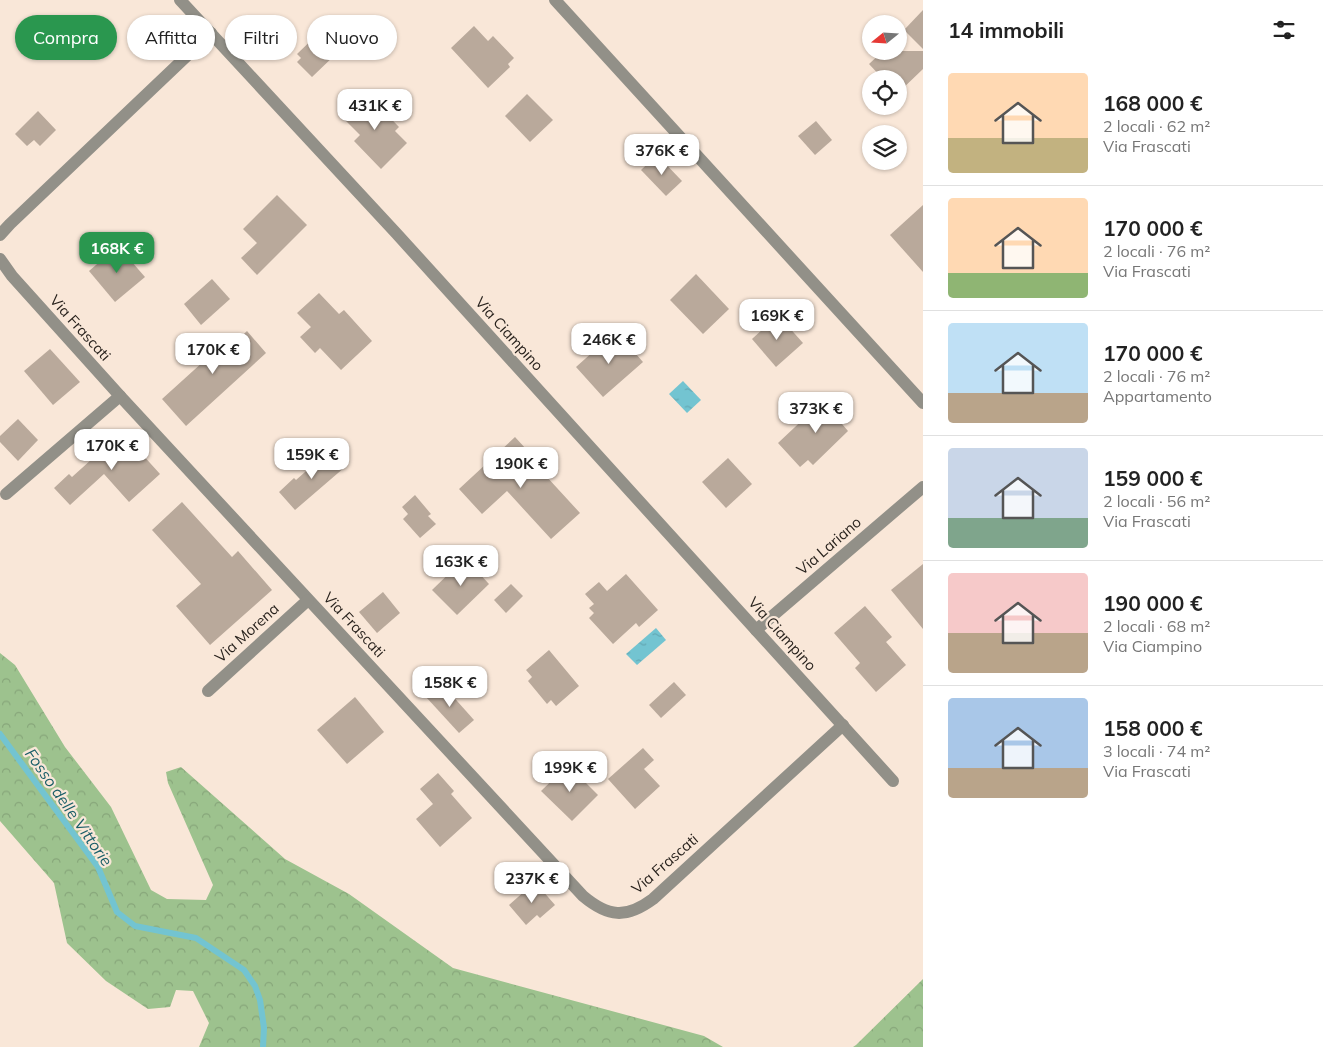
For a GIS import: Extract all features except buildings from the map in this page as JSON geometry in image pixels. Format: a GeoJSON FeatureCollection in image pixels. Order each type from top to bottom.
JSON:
{"type":"FeatureCollection","features":[{"type":"Feature","properties":{"kind":"street","name":"Via Ciampino"},"geometry":{"type":"LineString","coordinates":[[180,0],[194,15]]}},
{"type":"Feature","properties":{"kind":"street"},"geometry":{"type":"LineString","coordinates":[[555,0],[922,400]]}},
{"type":"Feature","properties":{"kind":"street","name":"Via Ciampino"},"geometry":{"type":"LineString","coordinates":[[215,38],[409,248],[893,780]]}},
{"type":"Feature","properties":{"kind":"street"},"geometry":{"type":"LineString","coordinates":[[0,235],[182,60]]}},
{"type":"Feature","properties":{"kind":"street","name":"Via Frascati"},"geometry":{"type":"LineString","coordinates":[[0,259],[12,276],[120,396],[308,600],[583,896],[604,911],[618,914],[630,912],[642,907],[653,899],[843,725]]}},
{"type":"Feature","properties":{"kind":"street"},"geometry":{"type":"LineString","coordinates":[[6,494],[120,396]]}},
{"type":"Feature","properties":{"kind":"street","name":"Via Lariano"},"geometry":{"type":"LineString","coordinates":[[756,630],[923,487]]}},
{"type":"Feature","properties":{"kind":"street","name":"Via Morena"},"geometry":{"type":"LineString","coordinates":[[208,691],[308,600]]}},
{"type":"Feature","properties":{"kind":"green space"},"geometry":{"type":"Polygon","coordinates":[[[0,653],[15,665],[65,747],[111,807],[151,890],[167,899],[206,900],[213,885],[168,783],[166,772],[181,767],[285,859],[349,894],[453,968],[704,1036],[723,1047],[199,1047],[209,1023],[193,991],[176,990],[170,1007],[148,1009],[106,981],[67,943],[54,883],[0,821],[0,653]]]}},
{"type":"Feature","properties":{"kind":"green space"},"geometry":{"type":"Polygon","coordinates":[[[923,979],[923,1047],[853,1047],[856,1045],[923,979]]]}},
{"type":"Feature","properties":{"kind":"water"},"geometry":{"type":"Polygon","coordinates":[[[683,381],[701,400],[687,413],[669,394],[683,381]]]}},
{"type":"Feature","properties":{"kind":"water"},"geometry":{"type":"Polygon","coordinates":[[[656,628],[666,640],[637,665],[626,654],[656,628]]]}},
{"type":"Feature","properties":{"kind":"waterway","name":"Fosso delle Vittorie"},"geometry":{"type":"LineString","coordinates":[[0,734],[98,867],[117,912],[135,926],[196,938],[244,970],[255,986],[260,1000],[264,1028],[263,1047]]}}]}
